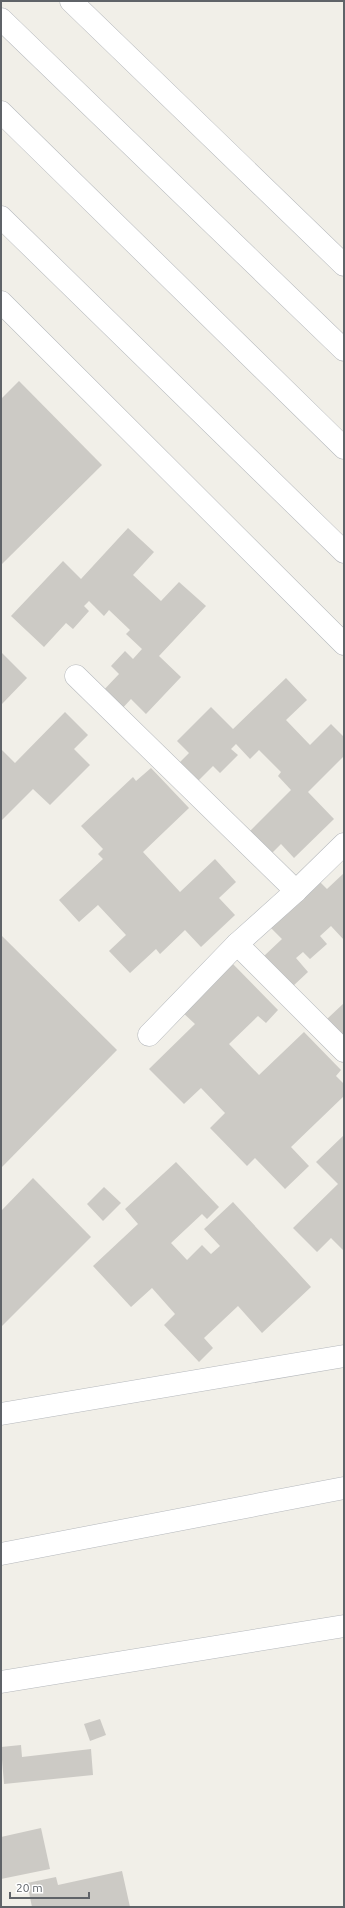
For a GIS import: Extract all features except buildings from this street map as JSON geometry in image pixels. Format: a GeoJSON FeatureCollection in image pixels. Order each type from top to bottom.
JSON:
{"type":"FeatureCollection","features":[{"type":"Feature","properties":{"kind":"street"},"geometry":{"type":"LineString","coordinates":[[71,1],[344,265]]}},
{"type":"Feature","properties":{"kind":"street"},"geometry":{"type":"LineString","coordinates":[[1,19],[344,350]]}},
{"type":"Feature","properties":{"kind":"street"},"geometry":{"type":"LineString","coordinates":[[1,112],[344,448]]}},
{"type":"Feature","properties":{"kind":"street"},"geometry":{"type":"LineString","coordinates":[[1,217],[344,552]]}},
{"type":"Feature","properties":{"kind":"street"},"geometry":{"type":"LineString","coordinates":[[1,302],[344,644]]}},
{"type":"Feature","properties":{"kind":"street"},"geometry":{"type":"LineString","coordinates":[[76,676],[296,891]]}},
{"type":"Feature","properties":{"kind":"street"},"geometry":{"type":"LineString","coordinates":[[149,1035],[236,944],[296,891],[344,844]]}},
{"type":"Feature","properties":{"kind":"street"},"geometry":{"type":"LineString","coordinates":[[236,944],[344,1051]]}},
{"type":"Feature","properties":{"kind":"street"},"geometry":{"type":"LineString","coordinates":[[1,1414],[344,1356]]}},
{"type":"Feature","properties":{"kind":"street"},"geometry":{"type":"LineString","coordinates":[[5,1549],[344,1488]]}},
{"type":"Feature","properties":{"kind":"street"},"geometry":{"type":"LineString","coordinates":[[1,1682],[344,1626]]}}]}
